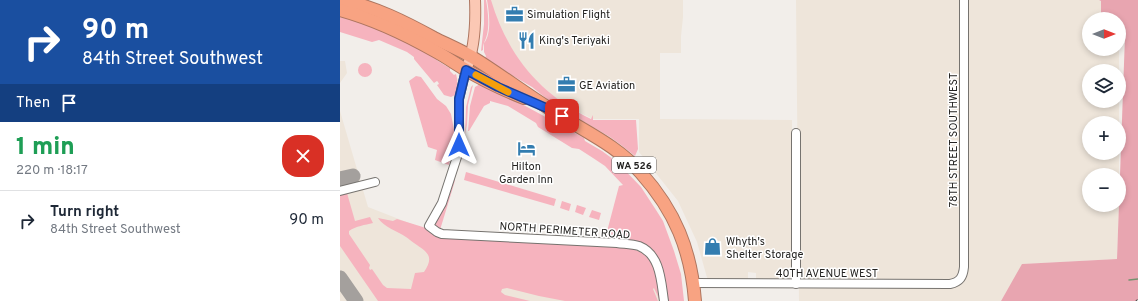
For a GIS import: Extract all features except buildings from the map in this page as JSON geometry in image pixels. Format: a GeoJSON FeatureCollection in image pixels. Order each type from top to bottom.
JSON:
{"type":"FeatureCollection","features":[{"type":"Feature","properties":{"kind":"highway"},"geometry":{"type":"LineString","coordinates":[[342,0],[384,13],[406,22],[471,57]]}},
{"type":"Feature","properties":{"kind":"highway"},"geometry":{"type":"LineString","coordinates":[[340,10],[372,21],[404,35],[466,70]]}},
{"type":"Feature","properties":{"kind":"highway","name":"WA 526"},"geometry":{"type":"LineString","coordinates":[[471,57],[551,110],[604,140],[640,172],[667,206],[676,224],[686,249],[695,301]]}},
{"type":"Feature","properties":{"kind":"highway","name":"WA 526"},"geometry":{"type":"LineString","coordinates":[[466,70],[498,87],[551,110]]}},
{"type":"Feature","properties":{"kind":"main road"},"geometry":{"type":"LineString","coordinates":[[466,70],[471,57],[475,24],[475,0]]}},
{"type":"Feature","properties":{"kind":"street","name":"78TH STREET SOUTHWEST"},"geometry":{"type":"LineString","coordinates":[[960,280],[963,275],[964,267],[964,0]]}},
{"type":"Feature","properties":{"kind":"street","name":"NORTH PERIMETER ROAD"},"geometry":{"type":"LineString","coordinates":[[466,70],[459,99],[459,145],[457,157],[442,203],[429,226],[442,234],[617,243],[638,246],[645,249],[656,262],[664,301]]}},
{"type":"Feature","properties":{"kind":"street"},"geometry":{"type":"LineString","coordinates":[[796,133],[796,284]]}},
{"type":"Feature","properties":{"kind":"street"},"geometry":{"type":"LineString","coordinates":[[340,191],[375,182]]}},
{"type":"Feature","properties":{"kind":"street","name":"40TH AVENUE WEST"},"geometry":{"type":"LineString","coordinates":[[693,283],[950,284],[960,280]]}},
{"type":"Feature","properties":{"kind":"shaded area"},"geometry":{"type":"Polygon","coordinates":[[[484,0],[486,0],[488,24],[483,50],[481,51],[484,24],[484,0]]]}},
{"type":"Feature","properties":{"kind":"shaded area"},"geometry":{"type":"Polygon","coordinates":[[[487,0],[491,0],[506,38],[516,55],[541,85],[572,109],[591,119],[593,115],[593,120],[636,120],[638,149],[635,156],[610,137],[552,103],[532,87],[486,60],[484,43],[487,39],[489,28],[487,0]]]}},
{"type":"Feature","properties":{"kind":"shaded area"},"geometry":{"type":"Polygon","coordinates":[[[490,0],[683,0],[681,53],[660,53],[660,119],[792,120],[792,277],[784,277],[784,279],[756,279],[756,273],[748,272],[748,281],[708,281],[697,242],[678,201],[639,152],[639,119],[593,119],[574,110],[552,95],[529,74],[512,50],[498,25],[490,0]]]}},
{"type":"Feature","properties":{"kind":"shaded area"},"geometry":{"type":"Polygon","coordinates":[[[796,0],[1101,1],[1101,12],[1082,12],[1082,56],[1119,56],[1119,64],[1082,64],[1082,108],[1119,108],[1119,116],[1082,116],[1082,160],[1119,160],[1119,168],[1082,168],[1082,212],[1119,212],[1117,259],[1023,264],[1001,301],[799,301],[796,0]]]}},
{"type":"Feature","properties":{"kind":"shaded area"},"geometry":{"type":"Polygon","coordinates":[[[1099,0],[1138,0],[1138,301],[1001,301],[1022,264],[1117,259],[1119,212],[1126,212],[1126,168],[1120,168],[1121,160],[1126,160],[1126,116],[1122,116],[1122,108],[1126,108],[1126,64],[1124,64],[1124,56],[1126,56],[1126,12],[1101,12],[1101,1],[1099,0]]]}},
{"type":"Feature","properties":{"kind":"shaded area"},"geometry":{"type":"Polygon","coordinates":[[[340,14],[360,20],[426,51],[451,69],[450,71],[454,75],[456,74],[457,90],[455,95],[451,97],[444,95],[437,85],[439,84],[438,82],[437,81],[434,83],[414,59],[414,57],[407,52],[379,40],[372,42],[340,32],[340,14]]]}},
{"type":"Feature","properties":{"kind":"shaded area"},"geometry":{"type":"Polygon","coordinates":[[[340,61],[345,61],[347,73],[340,83],[340,61]]]}},
{"type":"Feature","properties":{"kind":"shaded area"},"geometry":{"type":"Polygon","coordinates":[[[365,63],[370,65],[372,70],[370,75],[365,77],[360,75],[358,70],[360,65],[365,63]]]}},
{"type":"Feature","properties":{"kind":"shaded area"},"geometry":{"type":"Polygon","coordinates":[[[416,76],[421,77],[437,99],[446,106],[451,114],[456,140],[453,158],[450,160],[449,165],[435,160],[437,150],[428,147],[409,81],[416,76]]]}},
{"type":"Feature","properties":{"kind":"shaded area"},"geometry":{"type":"Polygon","coordinates":[[[480,84],[498,91],[584,138],[585,141],[617,162],[641,187],[663,221],[681,274],[684,301],[666,301],[654,253],[605,239],[619,186],[623,185],[605,166],[579,149],[572,148],[538,127],[536,123],[508,106],[490,101],[490,103],[484,106],[468,131],[470,106],[475,87],[480,84]]]}},
{"type":"Feature","properties":{"kind":"shaded area"},"geometry":{"type":"Polygon","coordinates":[[[473,85],[468,105],[465,134],[466,107],[471,87],[473,85]]]}},
{"type":"Feature","properties":{"kind":"shaded area"},"geometry":{"type":"Polygon","coordinates":[[[340,111],[368,207],[445,237],[617,243],[651,255],[664,301],[340,301],[340,111]]]}},
{"type":"Feature","properties":{"kind":"shaded area"},"geometry":{"type":"Polygon","coordinates":[[[466,172],[556,199],[554,206],[464,180],[466,172]]]}},
{"type":"Feature","properties":{"kind":"shaded area"},"geometry":{"type":"Polygon","coordinates":[[[453,179],[455,180],[454,184],[440,230],[435,226],[435,221],[453,179]]]}},
{"type":"Feature","properties":{"kind":"shaded area"},"geometry":{"type":"Polygon","coordinates":[[[347,193],[355,221],[370,217],[373,223],[355,228],[349,231],[349,234],[370,265],[370,270],[372,269],[383,285],[387,288],[411,289],[415,273],[424,272],[429,262],[429,258],[423,249],[387,226],[378,218],[393,221],[397,219],[426,228],[437,236],[580,246],[620,246],[630,248],[646,256],[651,262],[656,276],[660,301],[654,288],[653,289],[658,301],[565,301],[507,288],[502,289],[501,292],[505,295],[530,301],[378,301],[340,246],[340,194],[347,193]]]}},
{"type":"Feature","properties":{"kind":"shaded area"},"geometry":{"type":"Polygon","coordinates":[[[562,201],[571,204],[569,211],[560,208],[562,201]]]}},
{"type":"Feature","properties":{"kind":"shaded area"},"geometry":{"type":"Polygon","coordinates":[[[577,205],[586,208],[583,215],[575,212],[577,205]]]}},
{"type":"Feature","properties":{"kind":"shaded area"},"geometry":{"type":"Polygon","coordinates":[[[592,210],[601,213],[599,220],[589,217],[592,210]]]}},
{"type":"Feature","properties":{"kind":"waterway"},"geometry":{"type":"LineString","coordinates":[[1129,280],[1138,279]]}},
{"type":"Feature","properties":{"kind":"taxiway"},"geometry":{"type":"LineString","coordinates":[[340,179],[353,176]]}},
{"type":"Feature","properties":{"kind":"taxiway"},"geometry":{"type":"LineString","coordinates":[[340,278],[356,301]]}},
{"type":"Feature","properties":{"kind":"slow traffic"},"geometry":{"type":"LineString","coordinates":[[476,75],[508,92]]}},
{"type":"Feature","properties":{"kind":"place","name":"Simulation Flight"},"geometry":{"type":"Point","coordinates":[514,14]}},
{"type":"Feature","properties":{"kind":"place","name":"King's Teriyaki"},"geometry":{"type":"Point","coordinates":[526,40]}},
{"type":"Feature","properties":{"kind":"place","name":"GE Aviation"},"geometry":{"type":"Point","coordinates":[566,85]}},
{"type":"Feature","properties":{"kind":"place","name":"Hilton Garden Inn"},"geometry":{"type":"Point","coordinates":[526,148]}},
{"type":"Feature","properties":{"kind":"place","name":"Whyth's Shelter Storage"},"geometry":{"type":"Point","coordinates":[713,247]}},
{"type":"Feature","properties":{"kind":"route"},"geometry":{"type":"LineString","coordinates":[[459,145],[459,99],[466,70],[498,87],[562,116]]}}]}
